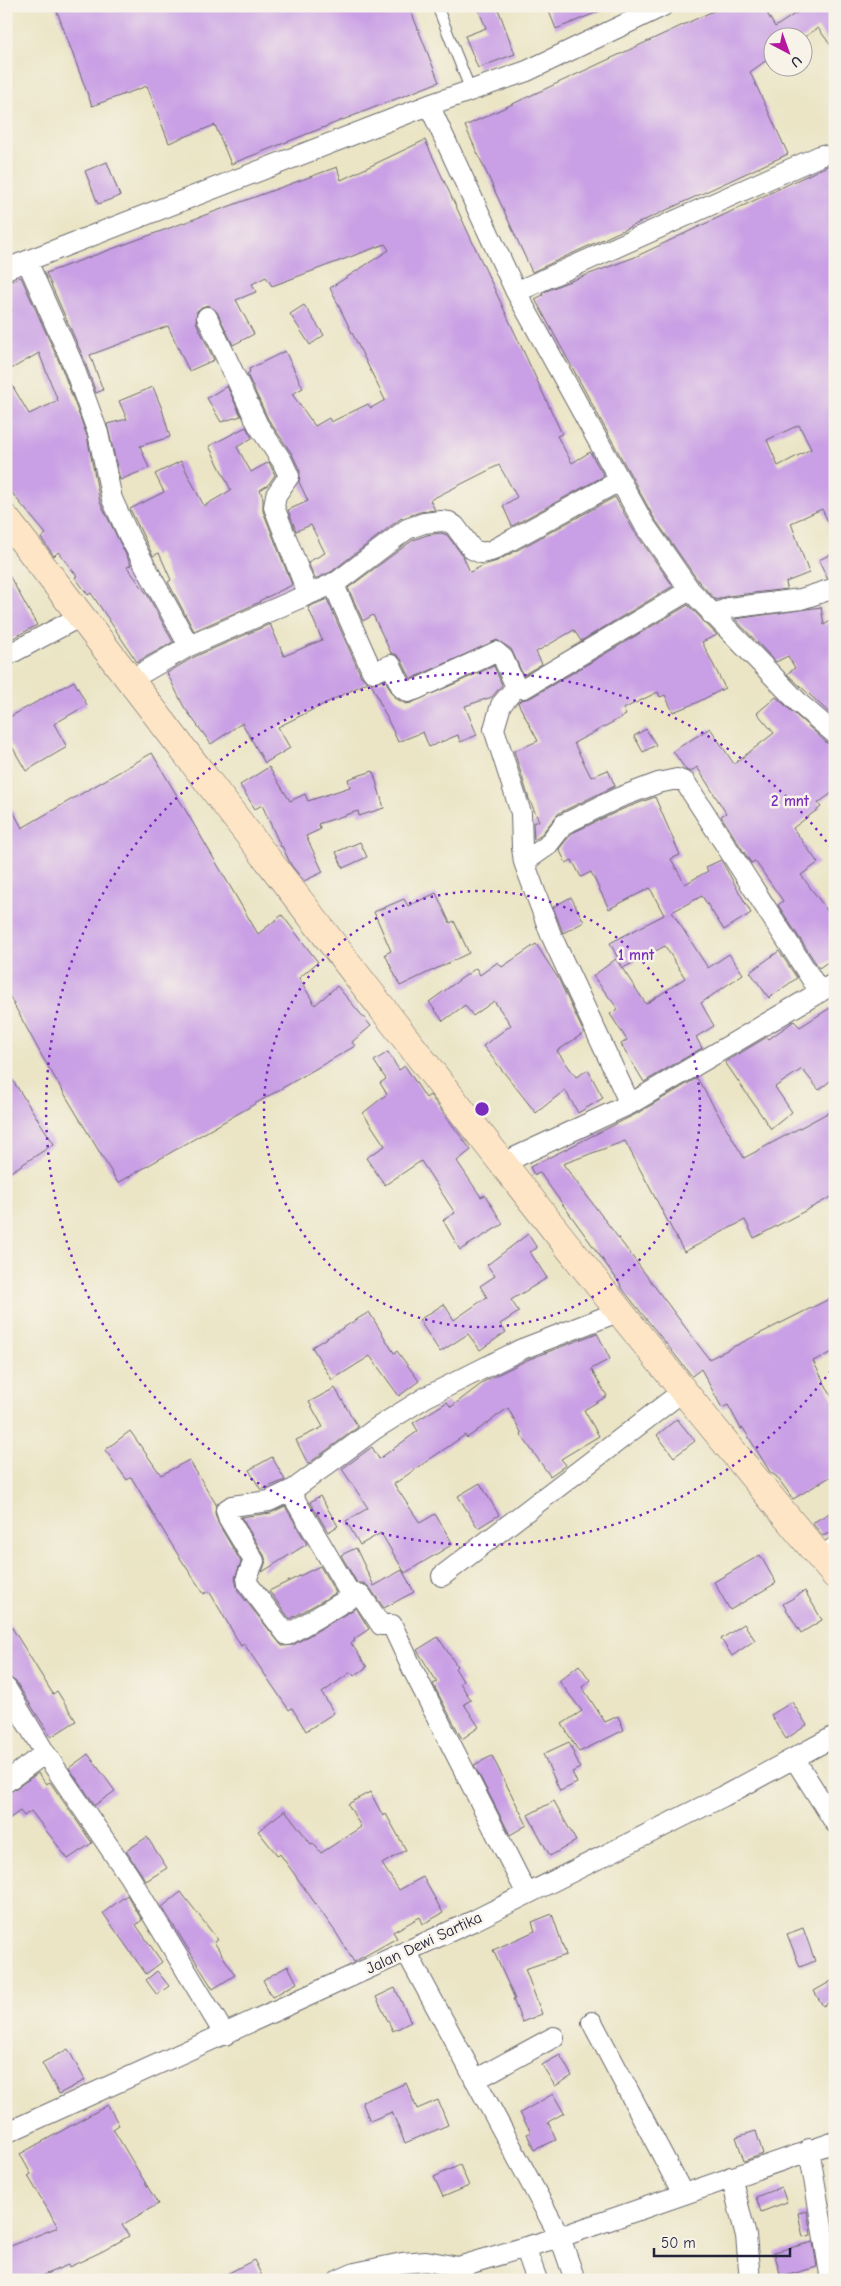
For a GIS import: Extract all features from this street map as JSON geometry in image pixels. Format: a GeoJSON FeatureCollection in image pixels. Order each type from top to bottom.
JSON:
{"type":"FeatureCollection","features":[{"type":"Feature","properties":{"kind":"main road"},"geometry":{"type":"LineString","coordinates":[[6,520],[409,1045],[618,1312],[683,1392],[830,1560]]}},
{"type":"Feature","properties":{"kind":"street"},"geometry":{"type":"LineString","coordinates":[[6,269],[429,105],[527,71],[663,6]]}},
{"type":"Feature","properties":{"kind":"street"},"geometry":{"type":"LineString","coordinates":[[429,105],[516,292],[644,524],[690,590],[800,704],[835,734]]}},
{"type":"Feature","properties":{"kind":"street"},"geometry":{"type":"LineString","coordinates":[[516,292],[822,154]]}},
{"type":"Feature","properties":{"kind":"street"},"geometry":{"type":"LineString","coordinates":[[27,261],[72,362],[98,433],[112,499],[129,536],[189,646]]}},
{"type":"Feature","properties":{"kind":"street"},"geometry":{"type":"LineString","coordinates":[[207,317],[254,416],[282,461],[289,476],[276,495],[274,507],[308,594]]}},
{"type":"Feature","properties":{"kind":"street"},"geometry":{"type":"LineString","coordinates":[[130,680],[189,646],[333,583],[407,529],[441,520],[455,526],[472,549],[481,554],[491,551],[619,481]]}},
{"type":"Feature","properties":{"kind":"street"},"geometry":{"type":"LineString","coordinates":[[333,583],[372,671],[374,672],[391,665],[402,688],[408,692],[496,652],[502,658],[516,687]]}},
{"type":"Feature","properties":{"kind":"street"},"geometry":{"type":"LineString","coordinates":[[712,614],[729,608],[800,599],[835,588]]}},
{"type":"Feature","properties":{"kind":"street"},"geometry":{"type":"LineString","coordinates":[[516,687],[524,688],[690,590]]}},
{"type":"Feature","properties":{"kind":"street"},"geometry":{"type":"LineString","coordinates":[[6,656],[80,616]]}},
{"type":"Feature","properties":{"kind":"street"},"geometry":{"type":"LineString","coordinates":[[516,687],[501,705],[494,729],[521,814],[524,862],[551,935],[630,1104]]}},
{"type":"Feature","properties":{"kind":"street"},"geometry":{"type":"LineString","coordinates":[[503,1163],[630,1104],[827,988],[690,786],[685,782],[677,779],[658,783],[618,798],[564,824],[547,846],[524,862]]}},
{"type":"Feature","properties":{"kind":"street"},"geometry":{"type":"LineString","coordinates":[[527,1894],[416,1677],[392,1626],[380,1625],[361,1595],[357,1594],[287,1635],[248,1584],[247,1577],[254,1560],[229,1519],[228,1508],[265,1502],[294,1489],[375,1429],[426,1397],[522,1349],[618,1312]]}},
{"type":"Feature","properties":{"kind":"street"},"geometry":{"type":"LineString","coordinates":[[442,1576],[683,1392]]}},
{"type":"Feature","properties":{"kind":"street"},"geometry":{"type":"LineString","coordinates":[[294,1489],[292,1495],[352,1597]]}},
{"type":"Feature","properties":{"kind":"street"},"geometry":{"type":"LineString","coordinates":[[6,1688],[45,1753],[129,1876],[225,2035]]}},
{"type":"Feature","properties":{"kind":"street","name":"Jalan Dewi Sartika"},"geometry":{"type":"LineString","coordinates":[[6,2134],[225,2035],[527,1894],[724,1796],[835,1736]]}},
{"type":"Feature","properties":{"kind":"street"},"geometry":{"type":"LineString","coordinates":[[6,1782],[45,1753]]}},
{"type":"Feature","properties":{"kind":"street"},"geometry":{"type":"LineString","coordinates":[[794,1758],[835,1823]]}},
{"type":"Feature","properties":{"kind":"street"},"geometry":{"type":"LineString","coordinates":[[406,1951],[560,2237],[575,2280]]}},
{"type":"Feature","properties":{"kind":"street"},"geometry":{"type":"LineString","coordinates":[[592,2022],[683,2194]]}},
{"type":"Feature","properties":{"kind":"street"},"geometry":{"type":"LineString","coordinates":[[475,2080],[554,2037]]}},
{"type":"Feature","properties":{"kind":"street"},"geometry":{"type":"LineString","coordinates":[[351,2278],[402,2263],[418,2262],[458,2267],[560,2237],[809,2149],[835,2142]]}},
{"type":"Feature","properties":{"kind":"street"},"geometry":{"type":"LineString","coordinates":[[809,2149],[831,2280]]}},
{"type":"Feature","properties":{"kind":"street"},"geometry":{"type":"LineString","coordinates":[[731,2177],[746,2236],[750,2280]]}},
{"type":"Feature","properties":{"kind":"street"},"geometry":{"type":"LineString","coordinates":[[525,2247],[537,2280]]}},
{"type":"Feature","properties":{"kind":"lane"},"geometry":{"type":"LineString","coordinates":[[437,6],[471,91]]}},
{"type":"Feature","properties":{"kind":"building"},"geometry":{"type":"Polygon","coordinates":[[[55,6],[409,6],[439,82],[231,164],[215,125],[169,143],[147,86],[92,106],[55,6]]]}},
{"type":"Feature","properties":{"kind":"building"},"geometry":{"type":"Polygon","coordinates":[[[477,6],[497,6],[515,54],[478,68],[465,36],[486,28],[477,6]]]}},
{"type":"Feature","properties":{"kind":"building"},"geometry":{"type":"Polygon","coordinates":[[[547,6],[610,6],[610,7],[556,29],[547,6]]]}},
{"type":"Feature","properties":{"kind":"building"},"geometry":{"type":"Polygon","coordinates":[[[724,6],[763,6],[775,27],[807,6],[835,6],[835,51],[818,28],[814,31],[814,28],[764,28],[764,62],[750,72],[788,154],[532,272],[465,126],[724,6]]]}},
{"type":"Feature","properties":{"kind":"building"},"geometry":{"type":"Polygon","coordinates":[[[425,140],[562,434],[557,436],[572,463],[590,452],[604,476],[512,526],[503,506],[517,497],[499,465],[430,500],[435,510],[420,512],[400,519],[331,572],[315,579],[308,562],[325,553],[311,525],[296,531],[288,510],[308,501],[299,482],[300,471],[292,454],[268,419],[247,374],[250,372],[249,369],[285,351],[303,388],[292,394],[315,426],[329,418],[331,422],[368,404],[371,408],[385,400],[330,288],[389,250],[385,244],[272,286],[266,277],[252,284],[256,292],[236,300],[254,334],[233,345],[217,312],[208,305],[202,307],[197,311],[196,322],[214,360],[189,371],[168,326],[90,355],[103,390],[96,393],[83,357],[46,273],[337,167],[341,180],[425,140]]]}},
{"type":"Feature","properties":{"kind":"building"},"geometry":{"type":"Polygon","coordinates":[[[835,160],[835,536],[822,509],[791,523],[809,573],[786,582],[787,589],[728,596],[716,600],[699,582],[654,518],[535,299],[543,295],[542,293],[560,285],[635,257],[827,166],[835,160]],[[799,425],[767,440],[778,466],[811,449],[799,425]]]}},
{"type":"Feature","properties":{"kind":"building"},"geometry":{"type":"Polygon","coordinates":[[[107,162],[120,196],[98,204],[85,171],[107,162]]]}},
{"type":"Feature","properties":{"kind":"building"},"geometry":{"type":"Polygon","coordinates":[[[21,277],[61,366],[87,436],[100,502],[131,565],[127,567],[147,594],[173,642],[137,662],[91,593],[88,595],[75,577],[77,576],[58,552],[54,556],[41,538],[46,534],[6,486],[6,375],[29,414],[58,401],[39,353],[6,372],[6,313],[12,310],[6,297],[6,283],[21,277]]]}},
{"type":"Feature","properties":{"kind":"building"},"geometry":{"type":"Polygon","coordinates":[[[304,305],[324,335],[310,345],[290,314],[304,305]]]}},
{"type":"Feature","properties":{"kind":"building"},"geometry":{"type":"Polygon","coordinates":[[[227,386],[241,416],[221,422],[207,398],[227,386]]]}},
{"type":"Feature","properties":{"kind":"building"},"geometry":{"type":"Polygon","coordinates":[[[153,387],[170,437],[140,446],[149,468],[120,480],[107,424],[127,419],[119,401],[153,387]]]}},
{"type":"Feature","properties":{"kind":"building"},"geometry":{"type":"Polygon","coordinates":[[[246,427],[252,438],[237,447],[251,472],[269,462],[275,475],[268,485],[260,490],[263,498],[263,511],[292,585],[260,602],[194,631],[168,582],[171,580],[159,553],[153,556],[130,509],[164,492],[155,474],[181,461],[204,506],[231,490],[209,446],[246,427]]]}},
{"type":"Feature","properties":{"kind":"building"},"geometry":{"type":"Polygon","coordinates":[[[615,497],[634,531],[673,586],[581,641],[574,630],[536,652],[542,664],[523,675],[511,649],[497,640],[411,679],[401,659],[391,653],[373,615],[363,621],[348,588],[413,540],[427,535],[441,533],[447,535],[463,556],[470,572],[497,561],[615,497]]]}},
{"type":"Feature","properties":{"kind":"building"},"geometry":{"type":"Polygon","coordinates":[[[835,552],[835,576],[827,578],[819,560],[835,552]]]}},
{"type":"Feature","properties":{"kind":"building"},"geometry":{"type":"Polygon","coordinates":[[[6,570],[37,625],[6,642],[6,570]]]}},
{"type":"Feature","properties":{"kind":"building"},"geometry":{"type":"Polygon","coordinates":[[[327,599],[361,676],[368,682],[278,727],[290,748],[265,763],[242,723],[211,744],[184,707],[167,673],[194,657],[270,624],[284,656],[322,640],[308,607],[327,599]]]}},
{"type":"Feature","properties":{"kind":"building"},"geometry":{"type":"Polygon","coordinates":[[[688,605],[717,635],[702,642],[725,688],[673,712],[665,695],[660,697],[658,692],[623,709],[626,715],[574,743],[591,777],[608,770],[615,786],[559,813],[539,837],[534,840],[533,823],[539,821],[529,799],[514,751],[538,741],[518,703],[521,700],[530,698],[688,605]]]}},
{"type":"Feature","properties":{"kind":"building"},"geometry":{"type":"Polygon","coordinates":[[[821,607],[824,625],[835,618],[835,718],[787,674],[795,668],[788,656],[776,662],[735,619],[821,607]]]}},
{"type":"Feature","properties":{"kind":"building"},"geometry":{"type":"Polygon","coordinates":[[[494,666],[502,685],[492,697],[465,706],[477,735],[460,742],[458,735],[429,747],[423,732],[398,742],[371,683],[385,680],[395,698],[406,704],[494,666]]]}},
{"type":"Feature","properties":{"kind":"building"},"geometry":{"type":"Polygon","coordinates":[[[74,681],[87,705],[54,724],[67,747],[26,771],[6,736],[6,719],[74,681]]]}},
{"type":"Feature","properties":{"kind":"building"},"geometry":{"type":"Polygon","coordinates":[[[776,697],[827,743],[835,746],[835,791],[818,803],[821,807],[793,828],[818,863],[801,875],[835,921],[835,957],[819,968],[778,905],[783,901],[755,861],[751,863],[721,816],[726,813],[697,767],[690,772],[686,770],[673,751],[710,728],[734,764],[774,733],[757,713],[776,697]]]}},
{"type":"Feature","properties":{"kind":"building"},"geometry":{"type":"Polygon","coordinates":[[[646,729],[656,745],[643,752],[634,736],[646,729]]]}},
{"type":"Feature","properties":{"kind":"building"},"geometry":{"type":"Polygon","coordinates":[[[152,753],[258,934],[282,915],[318,962],[299,978],[315,1005],[337,986],[371,1026],[352,1042],[355,1046],[118,1183],[43,1058],[6,990],[6,798],[22,828],[152,753]]]}},
{"type":"Feature","properties":{"kind":"building"},"geometry":{"type":"Polygon","coordinates":[[[269,767],[290,801],[305,794],[308,801],[350,787],[348,779],[373,771],[384,808],[359,816],[358,811],[318,824],[321,829],[306,836],[323,872],[304,881],[291,865],[281,847],[262,805],[255,809],[240,785],[269,767]]]}},
{"type":"Feature","properties":{"kind":"building"},"geometry":{"type":"Polygon","coordinates":[[[655,797],[680,855],[671,859],[685,884],[708,871],[706,867],[721,860],[751,913],[724,930],[702,896],[672,912],[708,968],[729,954],[743,974],[701,1003],[714,1026],[696,1037],[702,1048],[644,1082],[621,1044],[627,1040],[610,1014],[618,1009],[593,976],[616,959],[646,1004],[685,978],[665,946],[623,968],[610,943],[664,915],[650,888],[609,909],[591,872],[581,877],[572,860],[566,863],[559,849],[572,833],[623,809],[655,797]]]}},
{"type":"Feature","properties":{"kind":"building"},"geometry":{"type":"Polygon","coordinates":[[[360,842],[367,857],[343,868],[336,852],[360,842]]]}},
{"type":"Feature","properties":{"kind":"building"},"geometry":{"type":"Polygon","coordinates":[[[436,893],[450,923],[454,921],[469,953],[400,986],[385,954],[391,951],[374,912],[404,899],[408,906],[436,893]]]}},
{"type":"Feature","properties":{"kind":"building"},"geometry":{"type":"Polygon","coordinates":[[[571,897],[584,922],[563,933],[553,907],[571,897]]]}},
{"type":"Feature","properties":{"kind":"building"},"geometry":{"type":"Polygon","coordinates":[[[536,944],[558,978],[584,1033],[557,1051],[576,1077],[588,1070],[603,1098],[578,1113],[565,1090],[536,1113],[483,1046],[511,1025],[494,1001],[473,1016],[465,1005],[443,1021],[429,1002],[476,968],[480,975],[498,962],[502,967],[536,944]]]}},
{"type":"Feature","properties":{"kind":"building"},"geometry":{"type":"Polygon","coordinates":[[[779,951],[797,978],[769,998],[750,972],[779,951]]]}},
{"type":"Feature","properties":{"kind":"building"},"geometry":{"type":"Polygon","coordinates":[[[830,1008],[835,1016],[835,1077],[819,1090],[802,1069],[775,1087],[792,1112],[771,1129],[725,1062],[767,1037],[769,1039],[794,1021],[800,1027],[830,1008]]]}},
{"type":"Feature","properties":{"kind":"building"},"geometry":{"type":"Polygon","coordinates":[[[388,1052],[399,1070],[405,1066],[426,1098],[430,1095],[471,1150],[457,1161],[481,1197],[485,1195],[503,1224],[460,1250],[443,1220],[455,1213],[421,1161],[385,1185],[366,1158],[385,1146],[363,1113],[387,1094],[380,1083],[386,1079],[374,1061],[388,1052]]]}},
{"type":"Feature","properties":{"kind":"building"},"geometry":{"type":"Polygon","coordinates":[[[6,1070],[54,1144],[6,1175],[6,1070]]]}},
{"type":"Feature","properties":{"kind":"building"},"geometry":{"type":"Polygon","coordinates":[[[697,1078],[744,1158],[835,1109],[835,1195],[754,1238],[745,1220],[684,1252],[625,1141],[563,1164],[709,1359],[835,1296],[835,1351],[813,1361],[835,1403],[835,1474],[793,1499],[777,1477],[770,1472],[743,1428],[741,1429],[728,1405],[722,1408],[701,1369],[692,1376],[620,1286],[540,1173],[534,1175],[530,1167],[636,1114],[697,1078]]]}},
{"type":"Feature","properties":{"kind":"building"},"geometry":{"type":"Polygon","coordinates":[[[528,1234],[537,1248],[530,1252],[547,1278],[511,1300],[519,1312],[500,1324],[506,1332],[480,1350],[468,1334],[440,1352],[419,1320],[444,1304],[454,1320],[487,1297],[480,1286],[495,1276],[487,1265],[528,1234]]]}},
{"type":"Feature","properties":{"kind":"building"},"geometry":{"type":"Polygon","coordinates":[[[369,1312],[394,1353],[397,1351],[419,1381],[399,1396],[370,1356],[332,1380],[312,1347],[369,1312]]]}},
{"type":"Feature","properties":{"kind":"building"},"geometry":{"type":"Polygon","coordinates":[[[597,1333],[610,1359],[591,1369],[607,1396],[584,1410],[599,1436],[561,1459],[566,1465],[550,1476],[521,1435],[508,1408],[467,1438],[465,1435],[394,1484],[420,1523],[435,1514],[453,1544],[405,1573],[381,1533],[360,1545],[346,1521],[368,1508],[342,1469],[372,1447],[379,1459],[418,1431],[413,1423],[447,1402],[451,1407],[485,1381],[527,1360],[597,1333]]]}},
{"type":"Feature","properties":{"kind":"building"},"geometry":{"type":"Polygon","coordinates":[[[335,1388],[358,1427],[308,1464],[296,1440],[323,1427],[309,1402],[335,1388]]]}},
{"type":"Feature","properties":{"kind":"building"},"geometry":{"type":"Polygon","coordinates":[[[677,1419],[695,1441],[674,1457],[657,1435],[677,1419]]]}},
{"type":"Feature","properties":{"kind":"building"},"geometry":{"type":"Polygon","coordinates":[[[130,1431],[161,1475],[189,1460],[216,1504],[215,1513],[218,1523],[241,1562],[235,1578],[238,1591],[282,1646],[293,1645],[356,1608],[369,1629],[351,1643],[367,1667],[354,1676],[351,1672],[322,1693],[334,1713],[306,1731],[292,1708],[289,1710],[244,1644],[241,1646],[209,1591],[204,1594],[131,1477],[127,1480],[105,1450],[130,1431]]]}},
{"type":"Feature","properties":{"kind":"building"},"geometry":{"type":"Polygon","coordinates":[[[272,1457],[285,1480],[261,1490],[249,1470],[272,1457]]]}},
{"type":"Feature","properties":{"kind":"building"},"geometry":{"type":"Polygon","coordinates":[[[480,1483],[499,1515],[478,1528],[458,1496],[480,1483]]]}},
{"type":"Feature","properties":{"kind":"building"},"geometry":{"type":"Polygon","coordinates":[[[320,1496],[338,1526],[328,1532],[310,1502],[320,1496]]]}},
{"type":"Feature","properties":{"kind":"building"},"geometry":{"type":"Polygon","coordinates":[[[285,1506],[307,1544],[262,1572],[266,1561],[264,1555],[241,1517],[271,1513],[285,1506]]]}},
{"type":"Feature","properties":{"kind":"building"},"geometry":{"type":"Polygon","coordinates":[[[835,1510],[835,1530],[823,1536],[812,1523],[835,1510]]]}},
{"type":"Feature","properties":{"kind":"building"},"geometry":{"type":"Polygon","coordinates":[[[356,1548],[374,1586],[402,1570],[414,1592],[384,1608],[370,1588],[364,1583],[357,1583],[341,1555],[356,1548]]]}},
{"type":"Feature","properties":{"kind":"building"},"geometry":{"type":"Polygon","coordinates":[[[760,1555],[776,1583],[730,1610],[714,1582],[760,1555]]]}},
{"type":"Feature","properties":{"kind":"building"},"geometry":{"type":"Polygon","coordinates":[[[320,1566],[336,1593],[290,1619],[269,1591],[320,1566]]]}},
{"type":"Feature","properties":{"kind":"building"},"geometry":{"type":"Polygon","coordinates":[[[805,1591],[822,1620],[801,1633],[783,1604],[805,1591]]]}},
{"type":"Feature","properties":{"kind":"building"},"geometry":{"type":"Polygon","coordinates":[[[6,1618],[53,1694],[57,1691],[76,1721],[51,1737],[16,1682],[6,1676],[6,1618]]]}},
{"type":"Feature","properties":{"kind":"building"},"geometry":{"type":"Polygon","coordinates":[[[744,1624],[755,1640],[732,1656],[721,1639],[744,1624]]]}},
{"type":"Feature","properties":{"kind":"building"},"geometry":{"type":"Polygon","coordinates":[[[438,1637],[457,1666],[455,1668],[463,1681],[460,1683],[471,1700],[464,1704],[479,1727],[462,1739],[433,1684],[437,1682],[417,1650],[438,1637]]]}},
{"type":"Feature","properties":{"kind":"building"},"geometry":{"type":"Polygon","coordinates":[[[579,1665],[590,1680],[582,1687],[605,1722],[618,1716],[624,1730],[579,1752],[562,1724],[582,1711],[559,1681],[579,1665]]]}},
{"type":"Feature","properties":{"kind":"building"},"geometry":{"type":"Polygon","coordinates":[[[792,1702],[807,1725],[786,1739],[771,1715],[792,1702]]]}},
{"type":"Feature","properties":{"kind":"building"},"geometry":{"type":"Polygon","coordinates":[[[569,1742],[580,1768],[572,1772],[577,1783],[560,1791],[543,1754],[569,1742]]]}},
{"type":"Feature","properties":{"kind":"building"},"geometry":{"type":"Polygon","coordinates":[[[88,1754],[115,1791],[95,1805],[69,1768],[88,1754]]]}},
{"type":"Feature","properties":{"kind":"building"},"geometry":{"type":"Polygon","coordinates":[[[492,1756],[527,1825],[510,1835],[474,1765],[492,1756]]]}},
{"type":"Feature","properties":{"kind":"building"},"geometry":{"type":"Polygon","coordinates":[[[38,1773],[46,1784],[50,1782],[92,1843],[68,1859],[31,1811],[24,1816],[20,1811],[6,1821],[6,1795],[38,1773]]]}},
{"type":"Feature","properties":{"kind":"building"},"geometry":{"type":"Polygon","coordinates":[[[370,1792],[383,1816],[386,1814],[406,1850],[382,1864],[399,1890],[423,1877],[443,1913],[423,1924],[420,1917],[393,1932],[397,1938],[354,1962],[337,1934],[280,1854],[278,1856],[258,1831],[285,1810],[311,1844],[313,1843],[321,1853],[361,1827],[348,1804],[370,1792]]]}},
{"type":"Feature","properties":{"kind":"building"},"geometry":{"type":"Polygon","coordinates":[[[554,1801],[576,1841],[550,1856],[528,1815],[554,1801]]]}},
{"type":"Feature","properties":{"kind":"building"},"geometry":{"type":"Polygon","coordinates":[[[147,1837],[167,1868],[146,1881],[126,1851],[147,1837]]]}},
{"type":"Feature","properties":{"kind":"building"},"geometry":{"type":"Polygon","coordinates":[[[181,1892],[218,1940],[214,1942],[235,1975],[213,1989],[162,1907],[181,1892]]]}},
{"type":"Feature","properties":{"kind":"building"},"geometry":{"type":"Polygon","coordinates":[[[127,1895],[142,1920],[136,1925],[162,1962],[146,1974],[103,1913],[127,1895]]]}},
{"type":"Feature","properties":{"kind":"building"},"geometry":{"type":"Polygon","coordinates":[[[552,1914],[566,1955],[525,1969],[542,2014],[522,2022],[513,1999],[515,1999],[493,1950],[535,1931],[532,1922],[552,1914]]]}},
{"type":"Feature","properties":{"kind":"building"},"geometry":{"type":"Polygon","coordinates":[[[803,1928],[815,1961],[800,1967],[787,1934],[803,1928]]]}},
{"type":"Feature","properties":{"kind":"building"},"geometry":{"type":"Polygon","coordinates":[[[288,1966],[297,1983],[272,1997],[263,1980],[288,1966]]]}},
{"type":"Feature","properties":{"kind":"building"},"geometry":{"type":"Polygon","coordinates":[[[157,1971],[169,1986],[157,1995],[146,1980],[157,1971]]]}},
{"type":"Feature","properties":{"kind":"building"},"geometry":{"type":"Polygon","coordinates":[[[835,1979],[835,1999],[823,2006],[814,1991],[835,1979]]]}},
{"type":"Feature","properties":{"kind":"building"},"geometry":{"type":"Polygon","coordinates":[[[395,1988],[411,2022],[393,2031],[376,1997],[395,1988]]]}},
{"type":"Feature","properties":{"kind":"building"},"geometry":{"type":"Polygon","coordinates":[[[68,2049],[85,2080],[59,2094],[42,2063],[68,2049]]]}},
{"type":"Feature","properties":{"kind":"building"},"geometry":{"type":"Polygon","coordinates":[[[560,2055],[572,2076],[555,2086],[542,2065],[560,2055]]]}},
{"type":"Feature","properties":{"kind":"building"},"geometry":{"type":"Polygon","coordinates":[[[406,2083],[417,2109],[438,2100],[448,2125],[405,2143],[392,2112],[370,2121],[362,2102],[406,2083]]]}},
{"type":"Feature","properties":{"kind":"building"},"geometry":{"type":"Polygon","coordinates":[[[553,2094],[564,2113],[548,2122],[556,2140],[534,2150],[527,2134],[531,2132],[520,2113],[553,2094]]]}},
{"type":"Feature","properties":{"kind":"building"},"geometry":{"type":"Polygon","coordinates":[[[108,2105],[119,2125],[113,2129],[158,2204],[122,2225],[129,2236],[103,2251],[69,2267],[68,2265],[31,2280],[6,2280],[6,2248],[58,2227],[28,2176],[31,2174],[20,2154],[108,2105]]]}},
{"type":"Feature","properties":{"kind":"building"},"geometry":{"type":"Polygon","coordinates":[[[756,2131],[763,2154],[744,2161],[736,2137],[756,2131]]]}},
{"type":"Feature","properties":{"kind":"building"},"geometry":{"type":"Polygon","coordinates":[[[460,2165],[469,2186],[443,2197],[434,2177],[460,2165]]]}},
{"type":"Feature","properties":{"kind":"building"},"geometry":{"type":"Polygon","coordinates":[[[781,2187],[787,2202],[761,2212],[756,2197],[781,2187]]]}},
{"type":"Feature","properties":{"kind":"building"},"geometry":{"type":"Polygon","coordinates":[[[807,2211],[811,2235],[803,2237],[798,2213],[807,2211]]]}},
{"type":"Feature","properties":{"kind":"building"},"geometry":{"type":"Polygon","coordinates":[[[813,2242],[817,2267],[781,2277],[774,2252],[813,2242]]]}},
{"type":"Feature","properties":{"kind":"building"},"geometry":{"type":"Polygon","coordinates":[[[254,2260],[264,2280],[215,2280],[254,2260]]]}}]}
